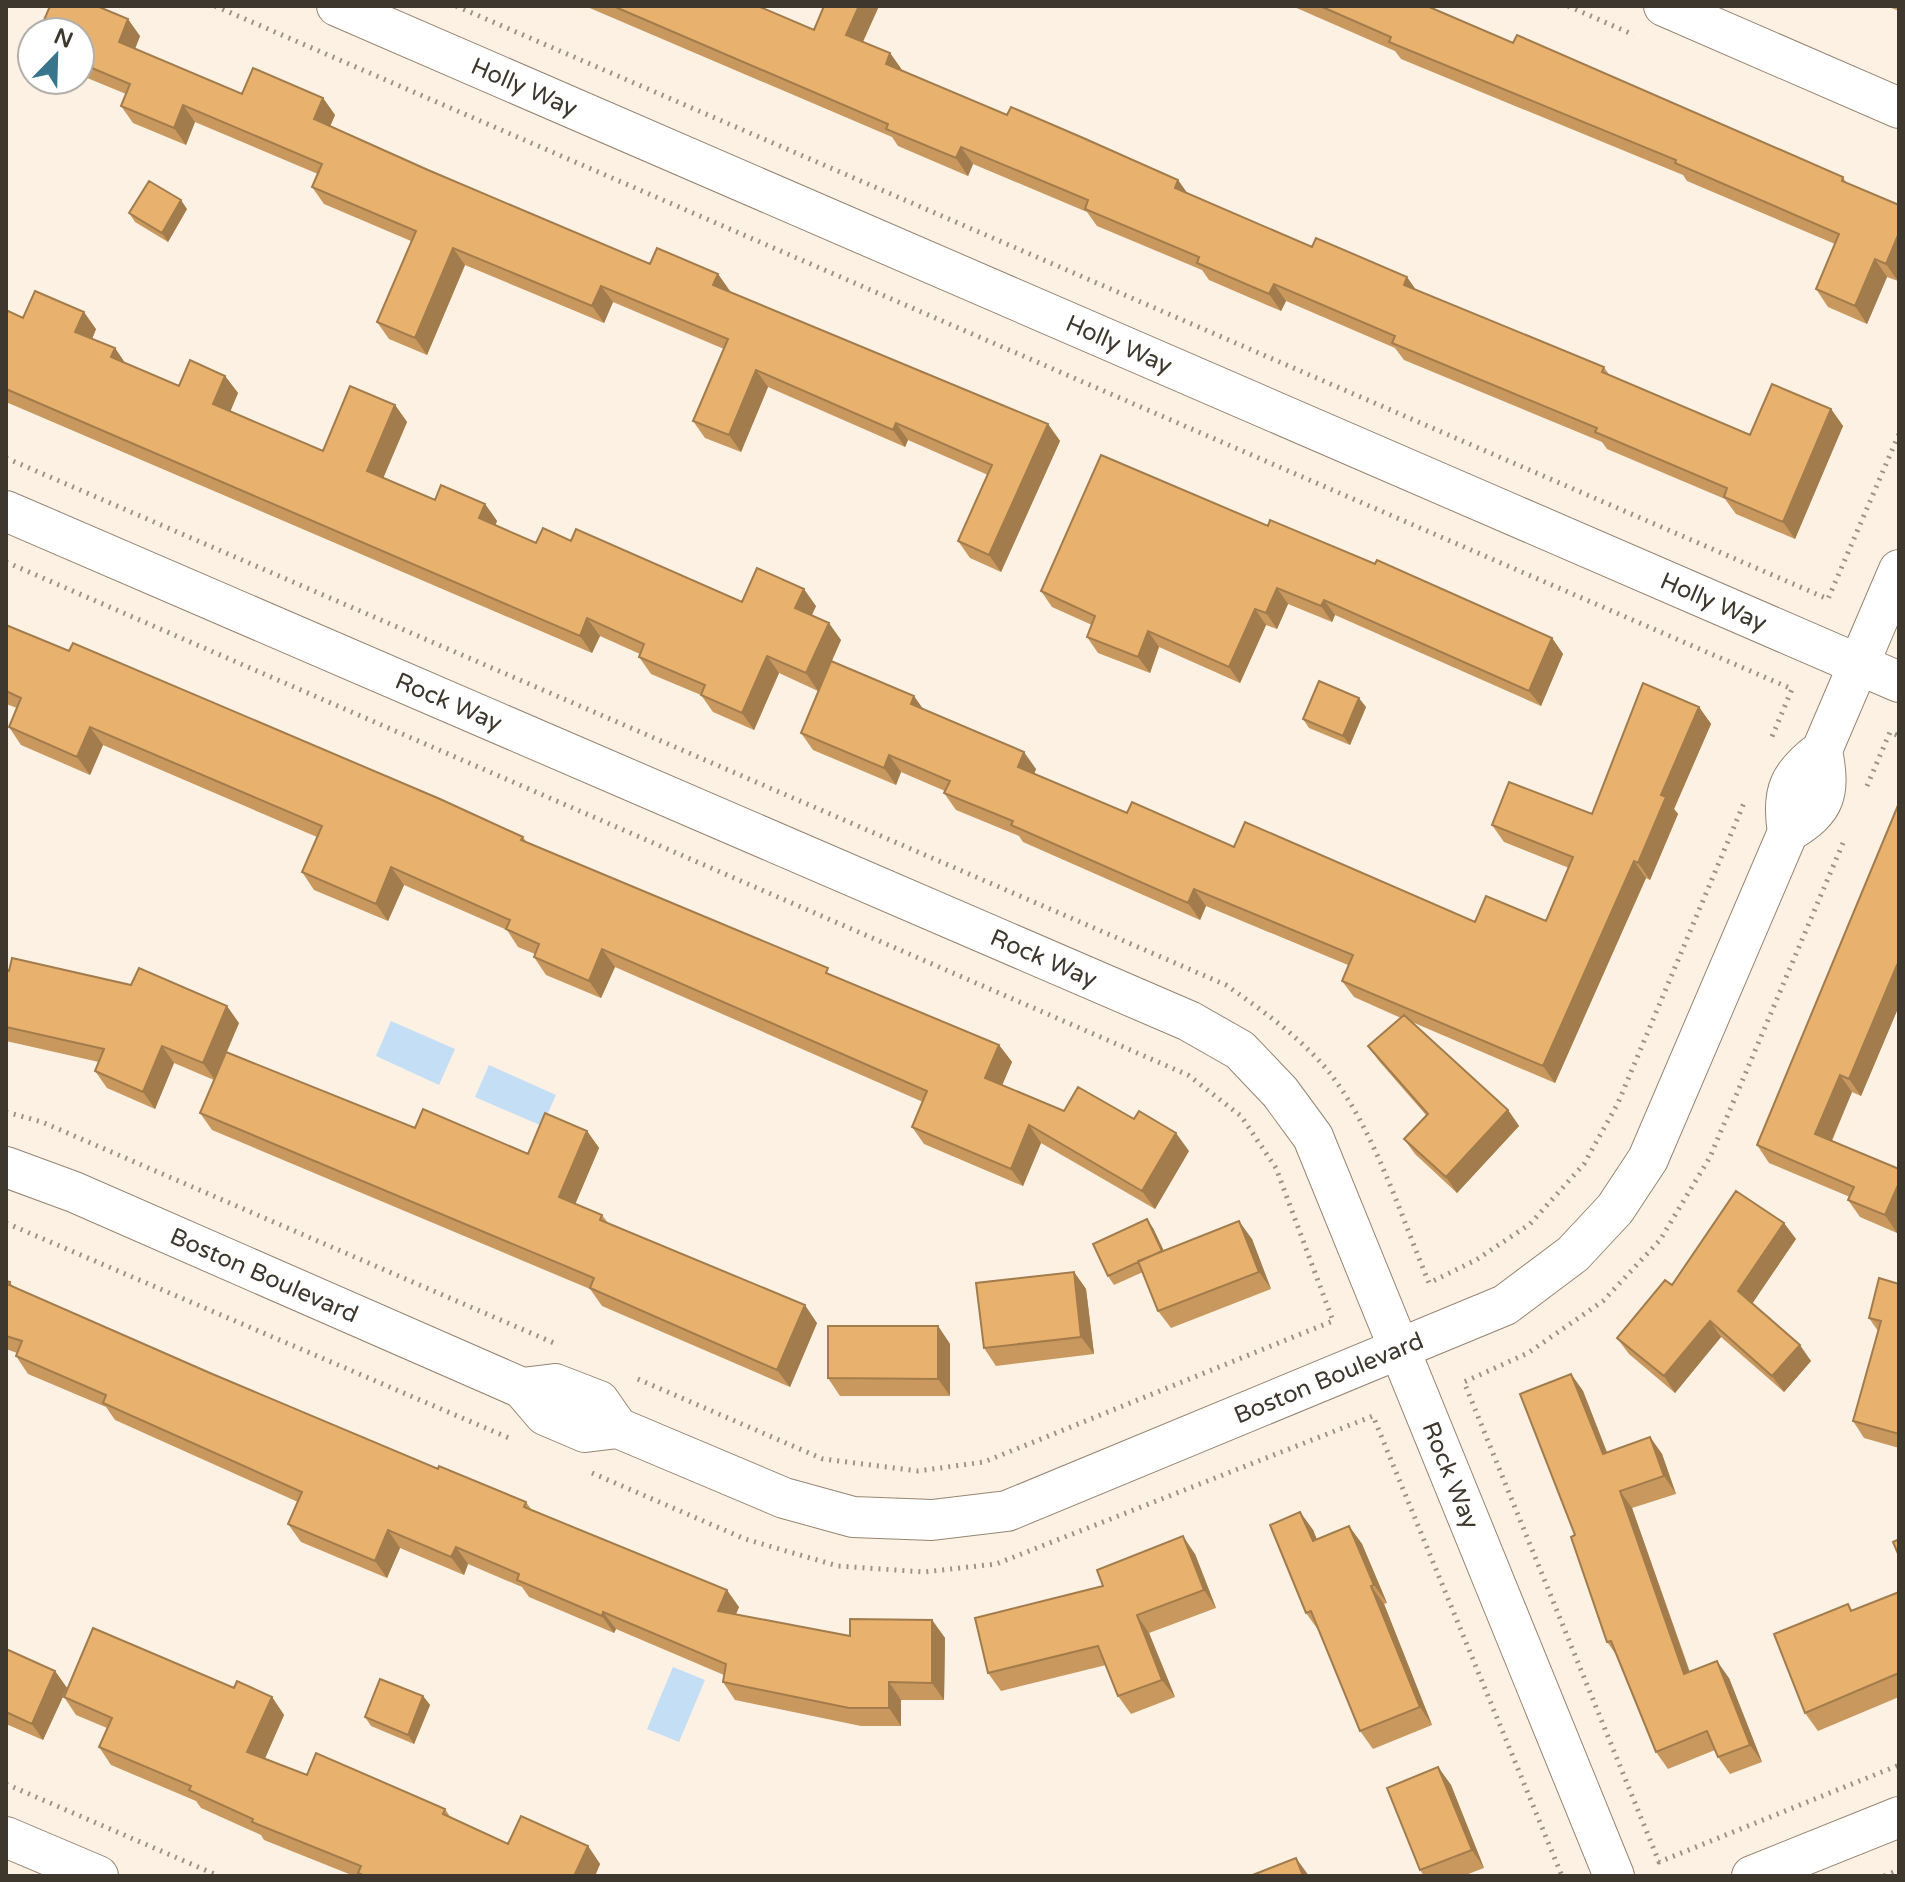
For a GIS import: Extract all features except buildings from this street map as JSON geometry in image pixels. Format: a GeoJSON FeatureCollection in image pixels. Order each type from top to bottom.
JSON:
{"type":"FeatureCollection","features":[{"type":"Feature","properties":{"kind":"street","name":"Holly Way"},"geometry":{"type":"LineString","coordinates":[[337,6],[1899,682]]}},
{"type":"Feature","properties":{"kind":"street"},"geometry":{"type":"LineString","coordinates":[[1664,6],[1899,108]]}},
{"type":"Feature","properties":{"kind":"street","name":"Rock Way"},"geometry":{"type":"LineString","coordinates":[[6,511],[1174,1014],[1240,1050],[1280,1092],[1313,1137],[1614,1876]]}},
{"type":"Feature","properties":{"kind":"street","name":"Boston Boulevard"},"geometry":{"type":"LineString","coordinates":[[6,1167],[74,1192],[522,1388],[555,1384],[599,1401],[618,1428],[784,1498],[853,1517],[932,1520],[1007,1511],[1505,1305],[1573,1254],[1615,1209],[1648,1159],[1788,832],[1783,803],[1798,769],[1822,750],[1899,570]]}},
{"type":"Feature","properties":{"kind":"street"},"geometry":{"type":"LineString","coordinates":[[1752,1876],[1899,1817]]}},
{"type":"Feature","properties":{"kind":"street"},"geometry":{"type":"LineString","coordinates":[[6,1837],[98,1876]]}},
{"type":"Feature","properties":{"kind":"path"},"geometry":{"type":"LineString","coordinates":[[215,6],[1792,689],[1768,746]]}},
{"type":"Feature","properties":{"kind":"path"},"geometry":{"type":"LineString","coordinates":[[456,6],[1828,599],[1899,434]]}},
{"type":"Feature","properties":{"kind":"path"},"geometry":{"type":"LineString","coordinates":[[6,458],[1226,985],[1284,1026],[1330,1073],[1363,1129],[1429,1283],[1476,1260],[1530,1224],[1584,1164],[1618,1103],[1750,789]]}},
{"type":"Feature","properties":{"kind":"path"},"geometry":{"type":"LineString","coordinates":[[6,562],[1188,1075],[1241,1116],[1276,1168],[1333,1321],[984,1462],[918,1471],[823,1459],[621,1372]]}},
{"type":"Feature","properties":{"kind":"path"},"geometry":{"type":"LineString","coordinates":[[6,1112],[42,1122],[563,1347]]}},
{"type":"Feature","properties":{"kind":"path"},"geometry":{"type":"LineString","coordinates":[[1464,1382],[1659,1862],[1899,1765]]}},
{"type":"Feature","properties":{"kind":"path"},"geometry":{"type":"LineString","coordinates":[[6,1784],[219,1876]]}},
{"type":"Feature","properties":{"kind":"path"},"geometry":{"type":"LineString","coordinates":[[1884,1876],[1899,1870]]}},
{"type":"Feature","properties":{"kind":"water"},"geometry":{"type":"Polygon","coordinates":[[[391,1021],[455,1049],[439,1085],[376,1056],[391,1021]]]}},
{"type":"Feature","properties":{"kind":"water"},"geometry":{"type":"Polygon","coordinates":[[[489,1065],[556,1095],[542,1126],[475,1097],[489,1065]]]}},
{"type":"Feature","properties":{"kind":"water"},"geometry":{"type":"Polygon","coordinates":[[[673,1667],[705,1680],[679,1742],[647,1729],[673,1667]]]}}]}
